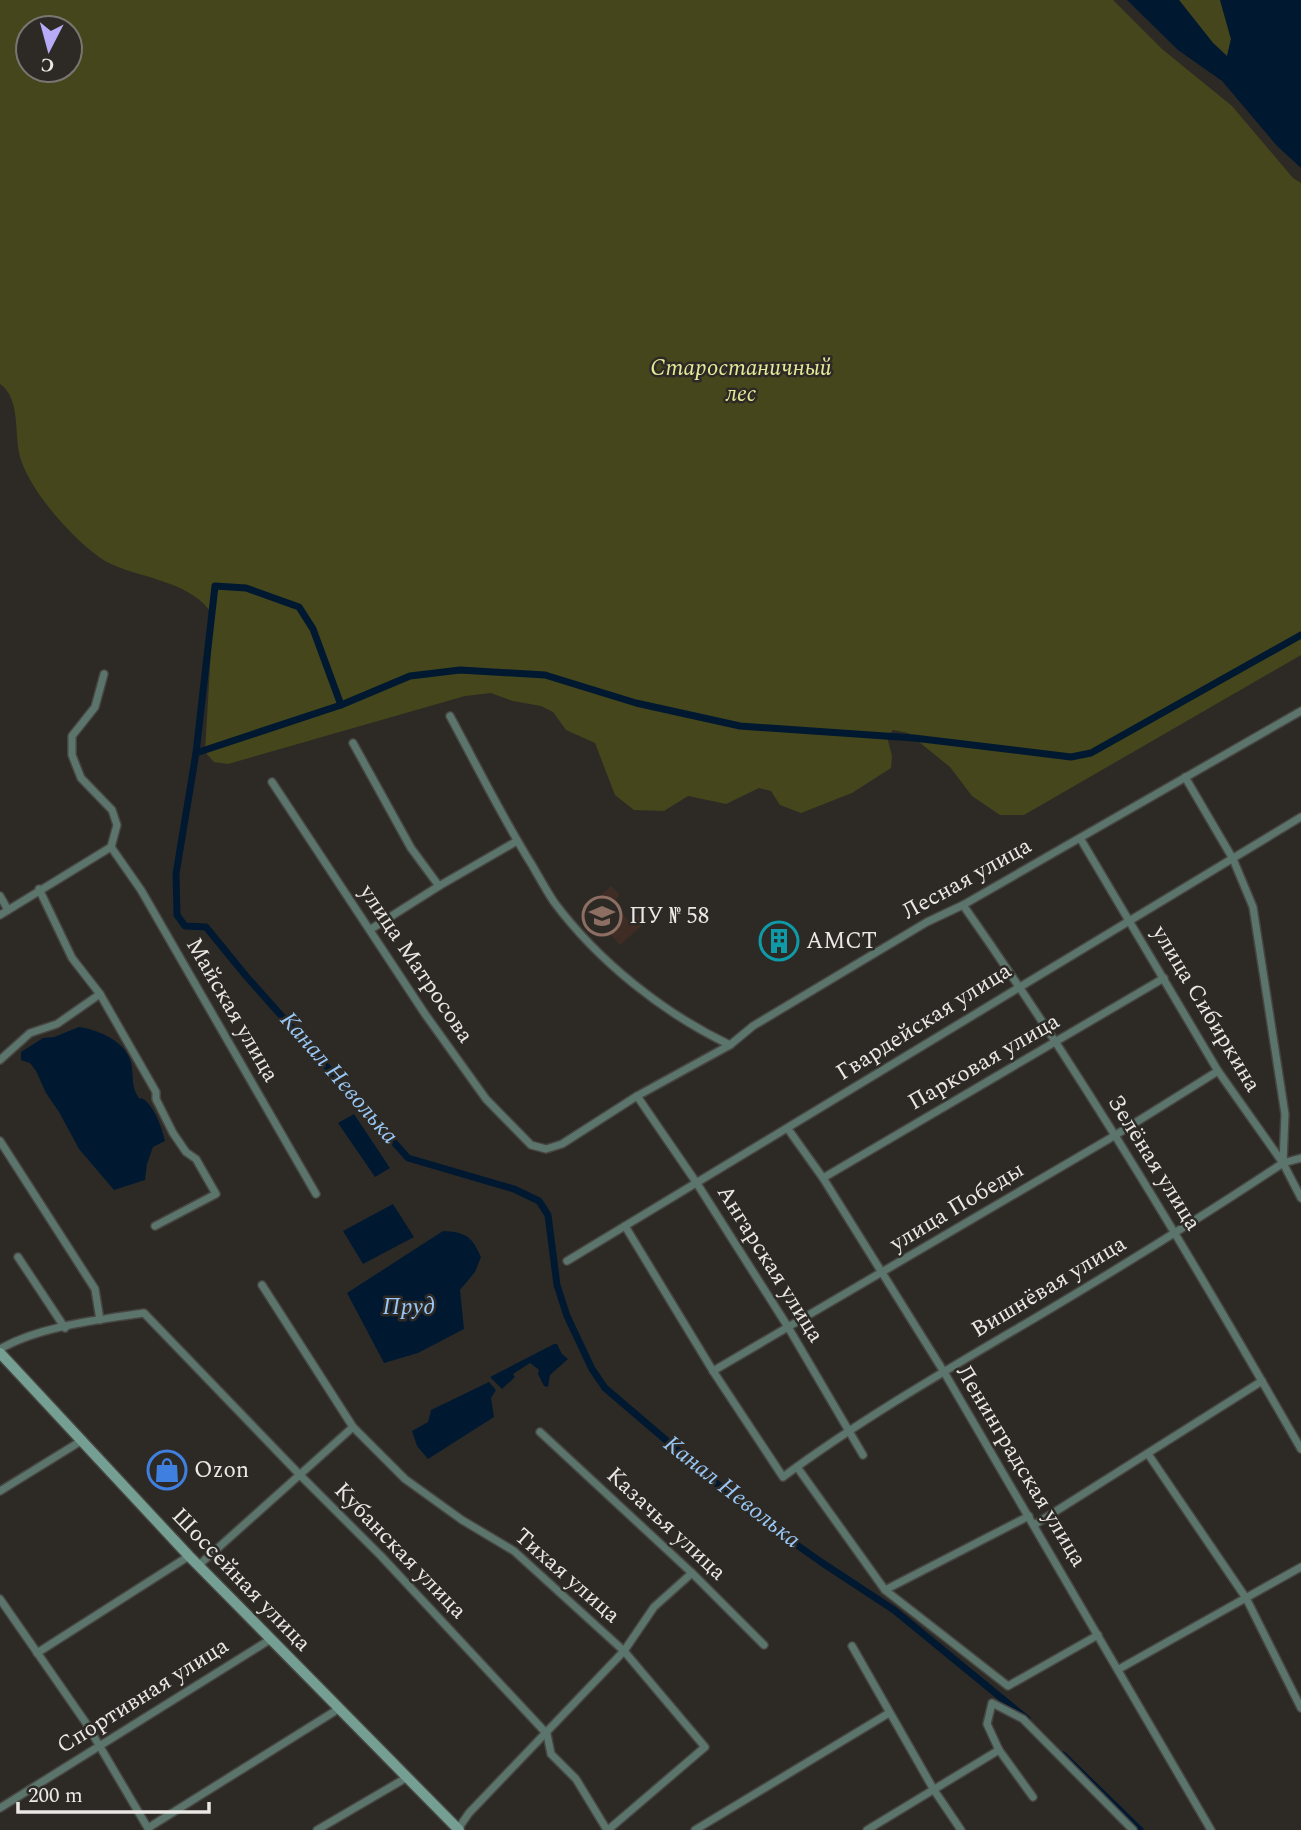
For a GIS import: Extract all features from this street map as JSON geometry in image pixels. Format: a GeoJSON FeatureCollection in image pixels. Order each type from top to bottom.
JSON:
{"type":"FeatureCollection","features":[{"type":"Feature","properties":{"kind":"main road","name":"Шоссейная улица"},"geometry":{"type":"LineString","coordinates":[[0,1351],[189,1556],[458,1830]]}},
{"type":"Feature","properties":{"kind":"street"},"geometry":{"type":"LineString","coordinates":[[0,915],[111,847],[117,825],[112,810],[81,778],[72,755],[72,736],[95,707],[104,674]]}},
{"type":"Feature","properties":{"kind":"street","name":"Лесная улица"},"geometry":{"type":"LineString","coordinates":[[546,1149],[562,1144],[637,1096],[730,1045],[753,1026],[927,922],[963,905],[1301,711]]}},
{"type":"Feature","properties":{"kind":"street"},"geometry":{"type":"LineString","coordinates":[[450,716],[517,841],[553,900],[602,955],[653,998],[699,1031],[730,1045]]}},
{"type":"Feature","properties":{"kind":"street"},"geometry":{"type":"LineString","coordinates":[[353,743],[411,848],[439,886]]}},
{"type":"Feature","properties":{"kind":"street"},"geometry":{"type":"LineString","coordinates":[[1185,777],[1233,859],[1250,895],[1257,920],[1285,1114],[1283,1163]]}},
{"type":"Feature","properties":{"kind":"street","name":"улица Матросова"},"geometry":{"type":"LineString","coordinates":[[272,782],[425,1014],[486,1099],[531,1145],[546,1149]]}},
{"type":"Feature","properties":{"kind":"street","name":"Гвардейская улица"},"geometry":{"type":"LineString","coordinates":[[567,1261],[1301,817]]}},
{"type":"Feature","properties":{"kind":"street","name":"улица Сибиркина"},"geometry":{"type":"LineString","coordinates":[[1080,838],[1218,1071],[1283,1163],[1301,1198]]}},
{"type":"Feature","properties":{"kind":"street"},"geometry":{"type":"LineString","coordinates":[[371,929],[517,841]]}},
{"type":"Feature","properties":{"kind":"street","name":"Майская улица"},"geometry":{"type":"LineString","coordinates":[[111,847],[141,890],[316,1194]]}},
{"type":"Feature","properties":{"kind":"street"},"geometry":{"type":"LineString","coordinates":[[39,889],[72,958],[100,994],[156,1092],[156,1099],[173,1133],[186,1152],[196,1159],[216,1194],[155,1226]]}},
{"type":"Feature","properties":{"kind":"street"},"geometry":{"type":"LineString","coordinates":[[0,896],[8,910]]}},
{"type":"Feature","properties":{"kind":"street","name":"Зелёная улица"},"geometry":{"type":"LineString","coordinates":[[963,905],[1058,1042],[1176,1234],[1301,1449]]}},
{"type":"Feature","properties":{"kind":"street","name":"Парковая улица"},"geometry":{"type":"LineString","coordinates":[[823,1178],[1164,978]]}},
{"type":"Feature","properties":{"kind":"street"},"geometry":{"type":"LineString","coordinates":[[0,1060],[30,1033],[57,1024],[100,994]]}},
{"type":"Feature","properties":{"kind":"street","name":"улица Победы"},"geometry":{"type":"LineString","coordinates":[[713,1371],[1114,1136],[1218,1071]]}},
{"type":"Feature","properties":{"kind":"street","name":"Ангарская улица"},"geometry":{"type":"LineString","coordinates":[[637,1096],[696,1182],[788,1327],[863,1455]]}},
{"type":"Feature","properties":{"kind":"street","name":"Ленинградская улица"},"geometry":{"type":"LineString","coordinates":[[788,1129],[823,1178],[943,1372],[1211,1830]]}},
{"type":"Feature","properties":{"kind":"street"},"geometry":{"type":"LineString","coordinates":[[0,1141],[95,1289],[100,1320],[19,1338],[0,1351]]}},
{"type":"Feature","properties":{"kind":"street","name":"Вишнёвая улица"},"geometry":{"type":"LineString","coordinates":[[713,1371],[783,1477],[943,1372],[1176,1234],[1283,1163],[1301,1158]]}},
{"type":"Feature","properties":{"kind":"street"},"geometry":{"type":"LineString","coordinates":[[625,1226],[713,1371]]}},
{"type":"Feature","properties":{"kind":"street"},"geometry":{"type":"LineString","coordinates":[[18,1257],[65,1328]]}},
{"type":"Feature","properties":{"kind":"street","name":"Тихая улица"},"geometry":{"type":"LineString","coordinates":[[262,1285],[353,1427],[405,1479],[462,1520],[514,1551],[624,1651],[705,1747],[607,1830]]}},
{"type":"Feature","properties":{"kind":"street","name":"Кубанская улица"},"geometry":{"type":"LineString","coordinates":[[100,1320],[144,1313],[381,1556],[547,1734],[551,1754],[576,1779],[607,1830]]}},
{"type":"Feature","properties":{"kind":"street"},"geometry":{"type":"LineString","coordinates":[[1034,1525],[1262,1381]]}},
{"type":"Feature","properties":{"kind":"street"},"geometry":{"type":"LineString","coordinates":[[199,1565],[353,1427]]}},
{"type":"Feature","properties":{"kind":"street","name":"Казачья улица"},"geometry":{"type":"LineString","coordinates":[[540,1432],[692,1573],[764,1645]]}},
{"type":"Feature","properties":{"kind":"street"},"geometry":{"type":"LineString","coordinates":[[0,1491],[81,1441]]}},
{"type":"Feature","properties":{"kind":"street"},"geometry":{"type":"LineString","coordinates":[[1148,1454],[1246,1598],[1301,1708]]}},
{"type":"Feature","properties":{"kind":"street"},"geometry":{"type":"LineString","coordinates":[[797,1467],[885,1590],[1008,1686],[1098,1634]]}},
{"type":"Feature","properties":{"kind":"street"},"geometry":{"type":"LineString","coordinates":[[885,1590],[1029,1516]]}},
{"type":"Feature","properties":{"kind":"street"},"geometry":{"type":"LineString","coordinates":[[37,1653],[189,1556]]}},
{"type":"Feature","properties":{"kind":"street"},"geometry":{"type":"LineString","coordinates":[[1118,1669],[1301,1567]]}},
{"type":"Feature","properties":{"kind":"street"},"geometry":{"type":"LineString","coordinates":[[458,1830],[469,1813],[624,1651],[654,1606],[692,1573]]}},
{"type":"Feature","properties":{"kind":"street"},"geometry":{"type":"LineString","coordinates":[[0,1599],[100,1746],[148,1829],[340,1708]]}},
{"type":"Feature","properties":{"kind":"street","name":"Спортивная улица"},"geometry":{"type":"LineString","coordinates":[[0,1808],[271,1639]]}},
{"type":"Feature","properties":{"kind":"street"},"geometry":{"type":"LineString","coordinates":[[852,1646],[934,1790],[961,1830]]}},
{"type":"Feature","properties":{"kind":"street"},"geometry":{"type":"LineString","coordinates":[[1033,1797],[999,1750],[987,1724],[992,1703],[1023,1719],[1133,1830]]}},
{"type":"Feature","properties":{"kind":"street"},"geometry":{"type":"LineString","coordinates":[[695,1830],[889,1713]]}},
{"type":"Feature","properties":{"kind":"street"},"geometry":{"type":"LineString","coordinates":[[867,1830],[999,1750]]}},
{"type":"Feature","properties":{"kind":"street"},"geometry":{"type":"LineString","coordinates":[[317,1830],[406,1778]]}},
{"type":"Feature","properties":{"kind":"shaded area","name":"ПУ № 58"},"geometry":{"type":"Polygon","coordinates":[[[611,886],[620,895],[605,909],[612,917],[619,910],[630,922],[639,915],[646,922],[620,945],[587,908],[611,886]]]}},
{"type":"Feature","properties":{"kind":"green space","name":"Старостаничный лес"},"geometry":{"type":"Polygon","coordinates":[[[0,0],[1113,0],[1162,49],[1232,106],[1293,178],[1301,183],[1301,655],[1024,815],[1000,815],[972,796],[950,767],[908,733],[893,730],[887,737],[892,756],[891,768],[852,793],[801,813],[780,805],[771,791],[759,788],[726,804],[688,796],[664,811],[634,810],[615,795],[595,743],[566,730],[553,712],[541,706],[513,701],[491,693],[465,696],[228,764],[214,762],[205,752],[213,616],[205,605],[181,589],[101,559],[59,519],[31,482],[21,460],[14,409],[7,391],[0,384],[0,0]]]}},
{"type":"Feature","properties":{"kind":"green space"},"geometry":{"type":"Polygon","coordinates":[[[1179,0],[1220,0],[1231,39],[1227,56],[1213,43],[1179,0]]]}},
{"type":"Feature","properties":{"kind":"water"},"geometry":{"type":"Polygon","coordinates":[[[1127,0],[1179,0],[1213,43],[1227,56],[1231,39],[1220,0],[1301,0],[1301,168],[1277,146],[1222,81],[1178,50],[1127,0]]]}},
{"type":"Feature","properties":{"kind":"water"},"geometry":{"type":"Polygon","coordinates":[[[79,1027],[108,1036],[126,1051],[131,1062],[135,1090],[153,1110],[165,1141],[153,1147],[145,1180],[114,1190],[79,1149],[36,1071],[30,1063],[21,1060],[21,1052],[43,1038],[54,1037],[79,1027]]]}},
{"type":"Feature","properties":{"kind":"water"},"geometry":{"type":"Polygon","coordinates":[[[354,1114],[390,1168],[375,1177],[338,1123],[354,1114]]]}},
{"type":"Feature","properties":{"kind":"water"},"geometry":{"type":"Polygon","coordinates":[[[393,1204],[414,1237],[363,1264],[343,1231],[393,1204]]]}},
{"type":"Feature","properties":{"kind":"water","name":"Пруд"},"geometry":{"type":"Polygon","coordinates":[[[443,1231],[467,1237],[481,1257],[475,1272],[460,1290],[464,1329],[418,1353],[384,1363],[347,1293],[443,1231]]]}},
{"type":"Feature","properties":{"kind":"water"},"geometry":{"type":"Polygon","coordinates":[[[557,1344],[568,1359],[550,1375],[548,1387],[544,1386],[538,1374],[539,1370],[530,1363],[513,1374],[515,1377],[502,1389],[490,1377],[557,1344]]]}},
{"type":"Feature","properties":{"kind":"water"},"geometry":{"type":"Polygon","coordinates":[[[489,1382],[496,1390],[491,1398],[494,1417],[428,1459],[417,1446],[412,1431],[428,1422],[431,1410],[489,1382]]]}},
{"type":"Feature","properties":{"kind":"waterway","name":"Канал Неволька"},"geometry":{"type":"LineString","coordinates":[[341,705],[313,629],[299,607],[246,588],[215,586],[196,753],[176,874],[177,915],[185,926],[206,927],[246,976],[408,1158],[514,1189],[539,1201],[548,1215],[557,1285],[567,1316],[592,1369],[605,1388],[749,1511],[894,1610],[1027,1719]]}},
{"type":"Feature","properties":{"kind":"waterway"},"geometry":{"type":"LineString","coordinates":[[196,753],[341,705],[410,676],[460,670],[545,675],[636,703],[740,726],[914,738],[1071,757],[1091,753],[1301,635]]}},
{"type":"Feature","properties":{"kind":"waterway","name":"Канал Неволька"},"geometry":{"type":"LineString","coordinates":[[1063,1755],[1140,1830]]}},
{"type":"Feature","properties":{"kind":"place","name":"ПУ № 58"},"geometry":{"type":"Point","coordinates":[602,916]}},
{"type":"Feature","properties":{"kind":"place","name":"АМСТ"},"geometry":{"type":"Point","coordinates":[779,941]}},
{"type":"Feature","properties":{"kind":"place","name":"Ozon"},"geometry":{"type":"Point","coordinates":[167,1470]}}]}
